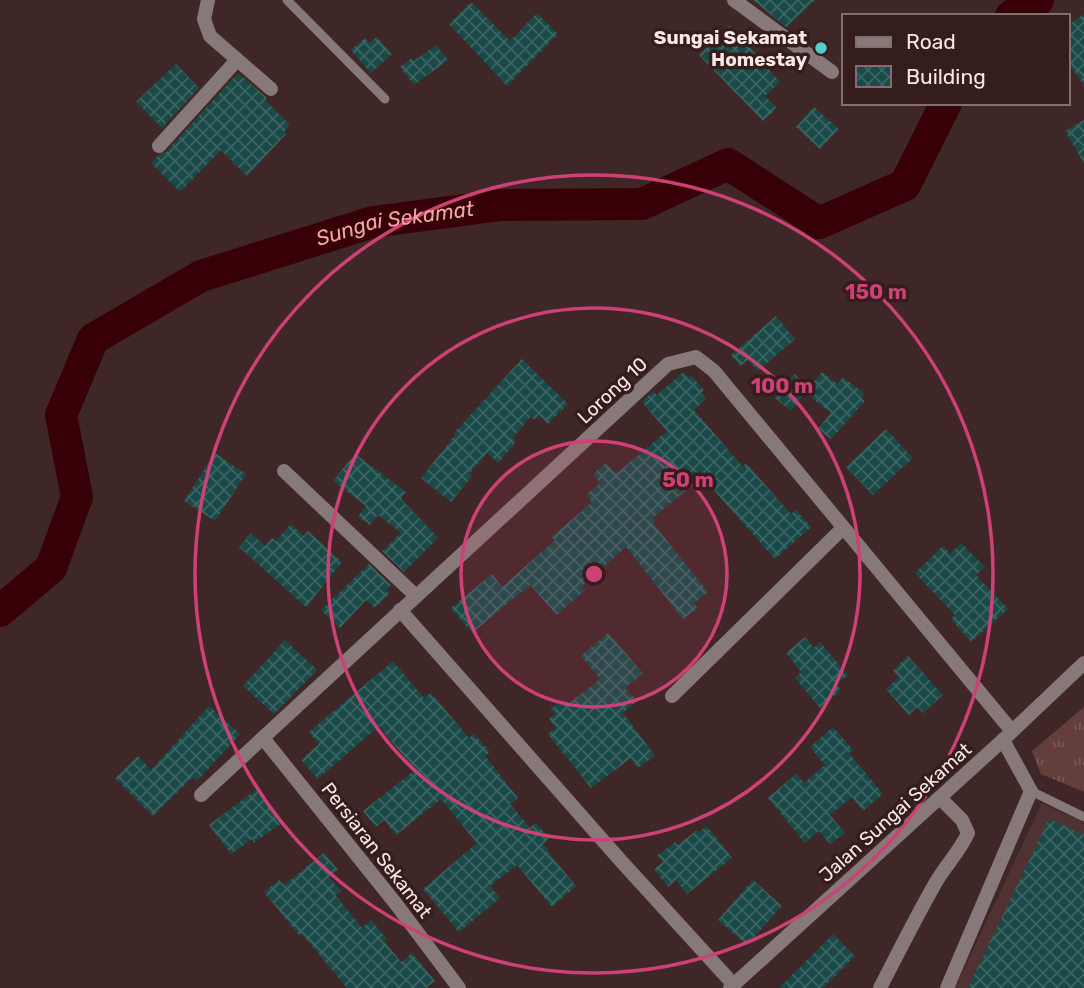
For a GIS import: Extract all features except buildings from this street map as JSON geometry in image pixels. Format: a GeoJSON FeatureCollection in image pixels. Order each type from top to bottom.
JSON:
{"type":"FeatureCollection","features":[{"type":"Feature","properties":{"kind":"street"},"geometry":{"type":"LineString","coordinates":[[208,0],[205,19],[211,36],[271,89]]}},
{"type":"Feature","properties":{"kind":"street"},"geometry":{"type":"LineString","coordinates":[[734,0],[832,72]]}},
{"type":"Feature","properties":{"kind":"street"},"geometry":{"type":"LineString","coordinates":[[159,146],[237,60]]}},
{"type":"Feature","properties":{"kind":"street","name":"Lorong 10"},"geometry":{"type":"LineString","coordinates":[[201,796],[668,364],[696,357],[714,371],[1007,735],[1031,791]]}},
{"type":"Feature","properties":{"kind":"street"},"geometry":{"type":"LineString","coordinates":[[284,471],[416,596]]}},
{"type":"Feature","properties":{"kind":"street"},"geometry":{"type":"LineString","coordinates":[[672,696],[843,528]]}},
{"type":"Feature","properties":{"kind":"street"},"geometry":{"type":"LineString","coordinates":[[400,610],[732,986]]}},
{"type":"Feature","properties":{"kind":"street","name":"Jalan Sungai Sekamat"},"geometry":{"type":"LineString","coordinates":[[732,986],[940,798],[1084,663]]}},
{"type":"Feature","properties":{"kind":"street","name":"Persiaran Sekamat"},"geometry":{"type":"LineString","coordinates":[[263,738],[396,904],[459,988]]}},
{"type":"Feature","properties":{"kind":"street"},"geometry":{"type":"LineString","coordinates":[[947,988],[1031,791]]}},
{"type":"Feature","properties":{"kind":"street"},"geometry":{"type":"LineString","coordinates":[[880,988],[934,885],[968,833],[962,820],[940,798]]}},
{"type":"Feature","properties":{"kind":"lane"},"geometry":{"type":"LineString","coordinates":[[287,0],[385,99]]}},
{"type":"Feature","properties":{"kind":"lane"},"geometry":{"type":"LineString","coordinates":[[1031,791],[1084,817]]}},
{"type":"Feature","properties":{"kind":"shaded area"},"geometry":{"type":"Polygon","coordinates":[[[1042,803],[1084,823],[1084,906],[1045,988],[955,988],[1042,803]]]}},
{"type":"Feature","properties":{"kind":"green space"},"geometry":{"type":"Polygon","coordinates":[[[1084,707],[1084,792],[1041,774],[1032,751],[1084,707]]]}},
{"type":"Feature","properties":{"kind":"waterway","name":"Sungai Sekamat"},"geometry":{"type":"LineString","coordinates":[[1014,14],[1038,0]]}},
{"type":"Feature","properties":{"kind":"waterway","name":"Sungai Sekamat"},"geometry":{"type":"LineString","coordinates":[[0,611],[51,568],[77,497],[61,415],[93,339],[201,276],[373,222],[501,205],[642,204],[728,164],[819,223],[905,185],[945,105]]}},
{"type":"Feature","properties":{"kind":"place","name":"Sungai Sekamat Homestay"},"geometry":{"type":"Point","coordinates":[821,48]}}]}
